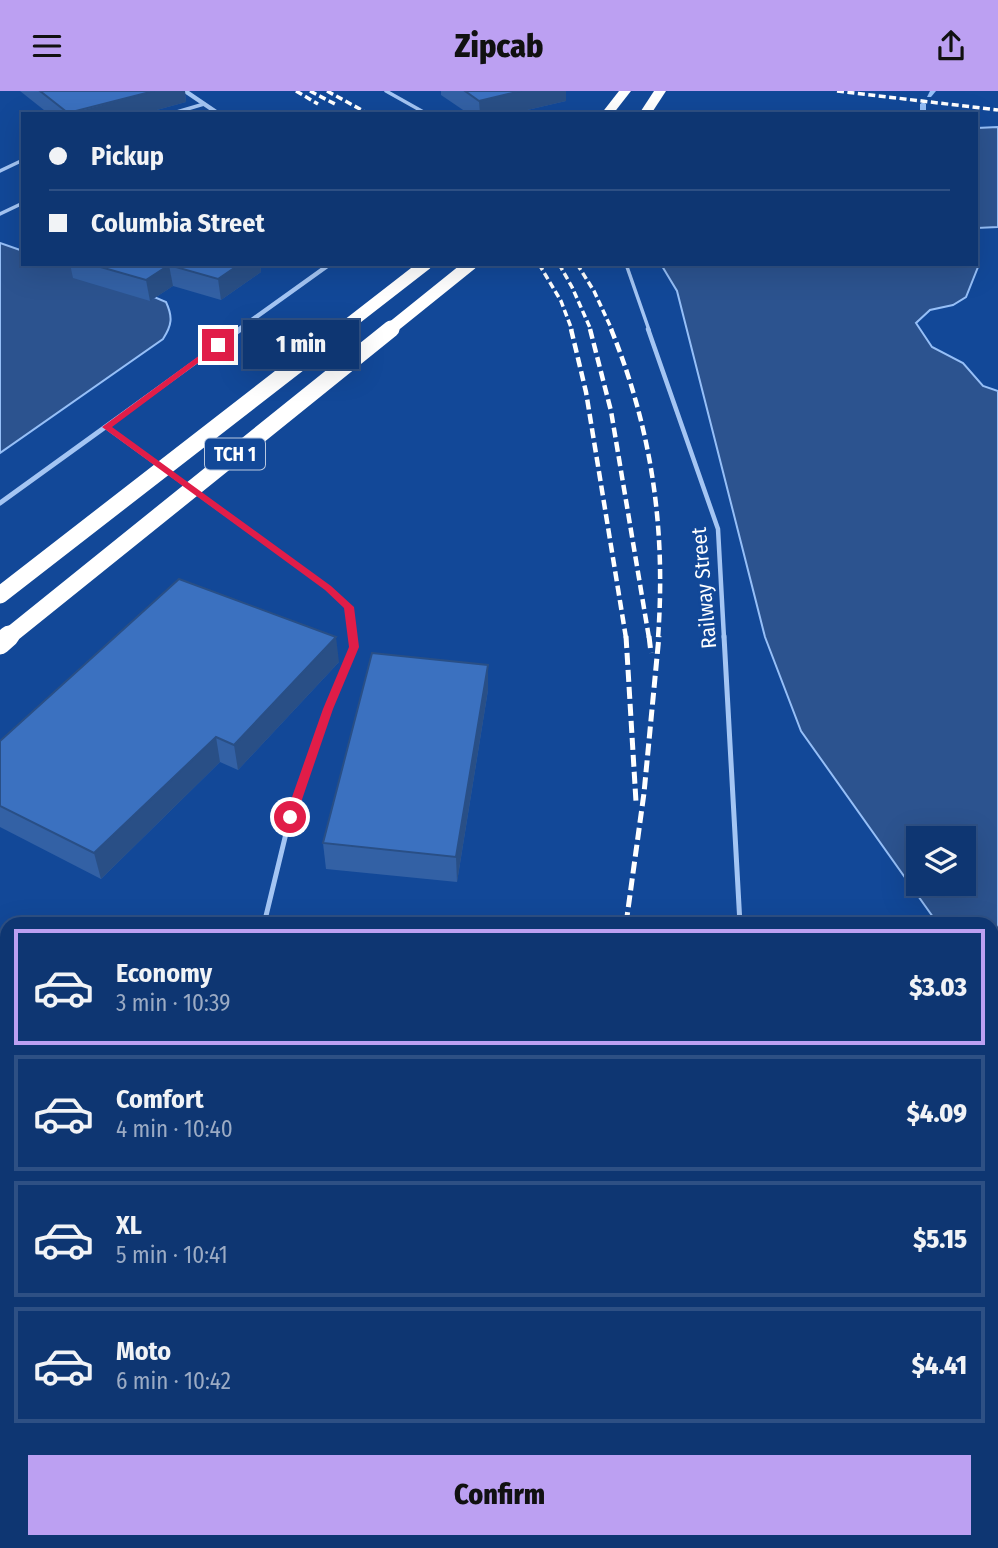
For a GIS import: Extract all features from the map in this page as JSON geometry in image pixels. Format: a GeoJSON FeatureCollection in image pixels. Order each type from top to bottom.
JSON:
{"type":"FeatureCollection","features":[{"type":"Feature","properties":{"kind":"highway"},"geometry":{"type":"LineString","coordinates":[[609,112],[625,91]]}},
{"type":"Feature","properties":{"kind":"highway"},"geometry":{"type":"LineString","coordinates":[[646,112],[660,91]]}},
{"type":"Feature","properties":{"kind":"highway","name":"TCH 1"},"geometry":{"type":"LineString","coordinates":[[0,595],[423,266]]}},
{"type":"Feature","properties":{"kind":"highway","name":"TCH 1"},"geometry":{"type":"LineString","coordinates":[[0,644],[469,266]]}},
{"type":"Feature","properties":{"kind":"street"},"geometry":{"type":"LineString","coordinates":[[185,91],[216,112]]}},
{"type":"Feature","properties":{"kind":"street"},"geometry":{"type":"LineString","coordinates":[[0,503],[327,266]]}},
{"type":"Feature","properties":{"kind":"lane"},"geometry":{"type":"LineString","coordinates":[[386,91],[423,112]]}},
{"type":"Feature","properties":{"kind":"lane"},"geometry":{"type":"LineString","coordinates":[[177,112],[204,104]]}},
{"type":"Feature","properties":{"kind":"lane"},"geometry":{"type":"LineString","coordinates":[[0,171],[21,161]]}},
{"type":"Feature","properties":{"kind":"lane"},"geometry":{"type":"LineString","coordinates":[[0,214],[21,203]]}},
{"type":"Feature","properties":{"kind":"lane","name":"Railway Street"},"geometry":{"type":"LineString","coordinates":[[627,266],[718,529],[740,917]]}},
{"type":"Feature","properties":{"kind":"lane"},"geometry":{"type":"LineString","coordinates":[[106,427],[328,588],[349,607],[354,647],[328,709],[290,817],[266,917]]}},
{"type":"Feature","properties":{"kind":"water"},"geometry":{"type":"Polygon","coordinates":[[[998,127],[998,227],[978,228],[978,128],[998,127]]]}},
{"type":"Feature","properties":{"kind":"water"},"geometry":{"type":"Polygon","coordinates":[[[0,243],[21,250],[21,266],[74,266],[166,302],[170,321],[163,339],[0,453],[0,243]]]}},
{"type":"Feature","properties":{"kind":"water"},"geometry":{"type":"Polygon","coordinates":[[[662,266],[978,266],[966,297],[953,305],[930,310],[916,323],[932,347],[963,363],[983,386],[998,391],[998,917],[933,917],[918,896],[976,896],[976,826],[906,826],[906,879],[801,731],[765,637],[677,291],[662,266]]]}},
{"type":"Feature","properties":{"kind":"building"},"geometry":{"type":"Polygon","coordinates":[[[40,91],[154,91],[72,112],[67,112],[40,91]]]}},
{"type":"Feature","properties":{"kind":"building"},"geometry":{"type":"Polygon","coordinates":[[[465,91],[521,91],[479,101],[465,91]]]}},
{"type":"Feature","properties":{"kind":"building"},"geometry":{"type":"Polygon","coordinates":[[[97,266],[167,266],[146,280],[97,266]]]}},
{"type":"Feature","properties":{"kind":"building"},"geometry":{"type":"Polygon","coordinates":[[[172,266],[237,266],[218,279],[172,266]]]}},
{"type":"Feature","properties":{"kind":"building"},"geometry":{"type":"Polygon","coordinates":[[[179,579],[336,637],[234,745],[216,737],[94,853],[0,806],[0,741],[179,579]]]}},
{"type":"Feature","properties":{"kind":"building"},"geometry":{"type":"Polygon","coordinates":[[[372,653],[488,665],[456,857],[323,843],[372,653]]]}},
{"type":"Feature","properties":{"kind":"waterway"},"geometry":{"type":"LineString","coordinates":[[929,96],[933,91]]}},
{"type":"Feature","properties":{"kind":"waterway"},"geometry":{"type":"LineString","coordinates":[[923,104],[923,112]]}},
{"type":"Feature","properties":{"kind":"railway"},"geometry":{"type":"LineString","coordinates":[[296,91],[318,104]]}},
{"type":"Feature","properties":{"kind":"railway"},"geometry":{"type":"LineString","coordinates":[[310,91],[335,104]]}},
{"type":"Feature","properties":{"kind":"railway"},"geometry":{"type":"LineString","coordinates":[[327,91],[365,112]]}},
{"type":"Feature","properties":{"kind":"railway"},"geometry":{"type":"LineString","coordinates":[[837,91],[998,110]]}},
{"type":"Feature","properties":{"kind":"railway"},"geometry":{"type":"LineString","coordinates":[[540,266],[561,301],[572,330]]}},
{"type":"Feature","properties":{"kind":"railway"},"geometry":{"type":"LineString","coordinates":[[560,266],[591,330]]}},
{"type":"Feature","properties":{"kind":"railway"},"geometry":{"type":"LineString","coordinates":[[578,266],[594,291],[612,330]]}},
{"type":"Feature","properties":{"kind":"railway"},"geometry":{"type":"LineString","coordinates":[[571,329],[586,392],[626,638]]}},
{"type":"Feature","properties":{"kind":"railway"},"geometry":{"type":"LineString","coordinates":[[590,329],[611,411],[649,638]]}},
{"type":"Feature","properties":{"kind":"railway"},"geometry":{"type":"LineString","coordinates":[[611,329],[637,405],[653,481],[660,558],[658,638]]}},
{"type":"Feature","properties":{"kind":"railway"},"geometry":{"type":"LineString","coordinates":[[626,636],[636,802]]}},
{"type":"Feature","properties":{"kind":"railway"},"geometry":{"type":"LineString","coordinates":[[649,636],[651,653]]}},
{"type":"Feature","properties":{"kind":"railway"},"geometry":{"type":"LineString","coordinates":[[627,917],[644,793],[659,636]]}},
{"type":"Feature","properties":{"kind":"route"},"geometry":{"type":"LineString","coordinates":[[218,345],[106,427],[328,588],[349,607],[354,647],[328,709],[290,817]]}}]}
